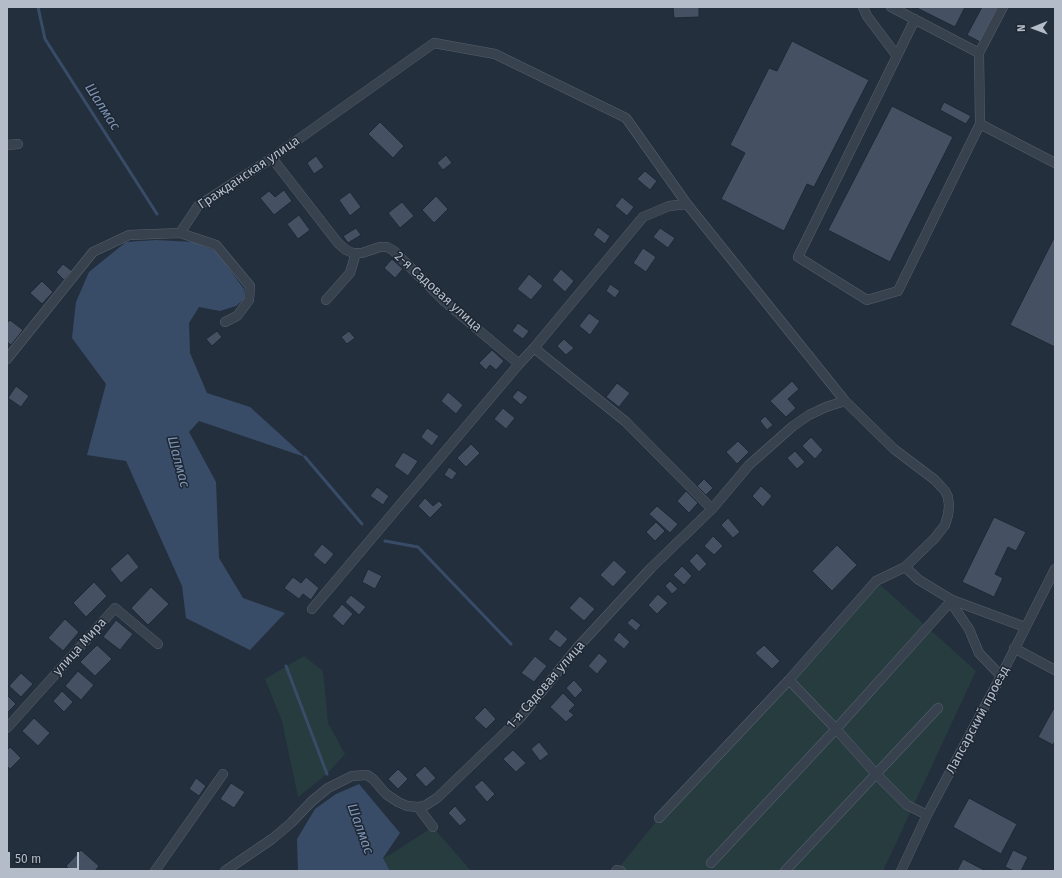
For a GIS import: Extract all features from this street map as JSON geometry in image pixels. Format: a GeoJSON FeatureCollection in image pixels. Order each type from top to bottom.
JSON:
{"type":"FeatureCollection","features":[{"type":"Feature","properties":{"kind":"street"},"geometry":{"type":"LineString","coordinates":[[863,7],[867,16],[897,56]]}},
{"type":"Feature","properties":{"kind":"street"},"geometry":{"type":"LineString","coordinates":[[891,7],[979,53]]}},
{"type":"Feature","properties":{"kind":"street"},"geometry":{"type":"LineString","coordinates":[[915,19],[798,257],[867,300],[898,291],[980,124],[979,53],[1003,7]]}},
{"type":"Feature","properties":{"kind":"street","name":"Гражданская улица"},"geometry":{"type":"LineString","coordinates":[[180,233],[198,206],[272,158],[434,43],[496,54],[626,118],[687,204]]}},
{"type":"Feature","properties":{"kind":"street"},"geometry":{"type":"LineString","coordinates":[[980,124],[1055,163]]}},
{"type":"Feature","properties":{"kind":"street"},"geometry":{"type":"LineString","coordinates":[[7,145],[18,144]]}},
{"type":"Feature","properties":{"kind":"street"},"geometry":{"type":"LineString","coordinates":[[272,158],[338,243],[346,250],[356,253],[350,272],[326,300]]}},
{"type":"Feature","properties":{"kind":"street"},"geometry":{"type":"LineString","coordinates":[[312,609],[534,348],[643,217],[670,206],[687,204],[845,401],[894,449],[935,480],[945,491],[948,497],[948,514],[945,525],[934,540],[905,567],[876,581],[788,680],[659,818]]}},
{"type":"Feature","properties":{"kind":"street"},"geometry":{"type":"LineString","coordinates":[[7,359],[93,252],[129,235],[180,233],[216,245],[250,286],[249,300],[236,316],[225,322]]}},
{"type":"Feature","properties":{"kind":"street","name":"2-я Садовая улица"},"geometry":{"type":"LineString","coordinates":[[356,253],[362,253],[380,247],[387,247],[394,251],[446,302],[519,364]]}},
{"type":"Feature","properties":{"kind":"street"},"geometry":{"type":"LineString","coordinates":[[534,348],[626,422],[712,509]]}},
{"type":"Feature","properties":{"kind":"street","name":"1-я Садовая улица"},"geometry":{"type":"LineString","coordinates":[[418,807],[426,805],[437,798],[520,718],[577,648],[651,568],[712,509],[749,465],[793,426],[809,415],[826,407],[845,401]]}},
{"type":"Feature","properties":{"kind":"street"},"geometry":{"type":"LineString","coordinates":[[905,567],[919,580],[952,600],[1025,627]]}},
{"type":"Feature","properties":{"kind":"street","name":"Лапсарский проезд"},"geometry":{"type":"LineString","coordinates":[[901,871],[927,815],[1001,676],[1025,627],[1052,583],[1055,569]]}},
{"type":"Feature","properties":{"kind":"street"},"geometry":{"type":"LineString","coordinates":[[952,600],[954,607],[969,629],[979,653],[1001,676]]}},
{"type":"Feature","properties":{"kind":"street"},"geometry":{"type":"LineString","coordinates":[[712,863],[836,729],[952,600]]}},
{"type":"Feature","properties":{"kind":"street","name":"улица Мира"},"geometry":{"type":"LineString","coordinates":[[7,728],[115,608],[158,644]]}},
{"type":"Feature","properties":{"kind":"street"},"geometry":{"type":"LineString","coordinates":[[1014,648],[1055,670]]}},
{"type":"Feature","properties":{"kind":"street"},"geometry":{"type":"LineString","coordinates":[[788,680],[907,805],[927,815]]}},
{"type":"Feature","properties":{"kind":"street"},"geometry":{"type":"LineString","coordinates":[[785,871],[877,775],[938,708]]}},
{"type":"Feature","properties":{"kind":"street"},"geometry":{"type":"LineString","coordinates":[[155,871],[223,774]]}},
{"type":"Feature","properties":{"kind":"street"},"geometry":{"type":"LineString","coordinates":[[226,871],[286,827],[312,801],[328,788],[352,776],[367,775],[373,779],[386,794],[398,802],[407,806],[418,807],[432,827]]}},
{"type":"Feature","properties":{"kind":"street"},"geometry":{"type":"LineString","coordinates":[[616,871],[621,871]]}},
{"type":"Feature","properties":{"kind":"green space"},"geometry":{"type":"Polygon","coordinates":[[[876,581],[976,671],[883,871],[616,871],[659,818],[876,581]]]}},
{"type":"Feature","properties":{"kind":"green space"},"geometry":{"type":"Polygon","coordinates":[[[304,656],[323,671],[328,723],[345,754],[327,774],[298,797],[282,721],[265,679],[304,656]]]}},
{"type":"Feature","properties":{"kind":"green space"},"geometry":{"type":"Polygon","coordinates":[[[433,827],[471,871],[390,871],[383,858],[433,827]]]}},
{"type":"Feature","properties":{"kind":"water"},"geometry":{"type":"Polygon","coordinates":[[[156,240],[194,242],[216,251],[244,289],[244,299],[236,306],[220,311],[199,307],[189,323],[190,353],[207,393],[250,407],[305,457],[199,421],[189,432],[216,482],[219,558],[243,598],[285,613],[250,650],[186,618],[182,586],[126,461],[87,455],[106,384],[72,338],[76,302],[89,272],[126,242],[156,240]]]}},
{"type":"Feature","properties":{"kind":"water"},"geometry":{"type":"Polygon","coordinates":[[[359,784],[400,833],[383,858],[390,871],[298,871],[297,839],[315,809],[336,794],[359,784]]]}},
{"type":"Feature","properties":{"kind":"building"},"geometry":{"type":"Polygon","coordinates":[[[673,7],[699,7],[699,17],[674,18],[673,7]]]}},
{"type":"Feature","properties":{"kind":"building"},"geometry":{"type":"Polygon","coordinates":[[[915,7],[965,7],[955,27],[915,7]]]}},
{"type":"Feature","properties":{"kind":"building"},"geometry":{"type":"Polygon","coordinates":[[[982,7],[1001,7],[982,43],[967,35],[982,7]]]}},
{"type":"Feature","properties":{"kind":"building"},"geometry":{"type":"Polygon","coordinates":[[[792,41],[869,80],[814,187],[807,184],[784,231],[721,199],[745,153],[730,145],[769,68],[777,71],[792,41]]]}},
{"type":"Feature","properties":{"kind":"building"},"geometry":{"type":"Polygon","coordinates":[[[944,102],[971,116],[966,124],[940,110],[944,102]]]}},
{"type":"Feature","properties":{"kind":"building"},"geometry":{"type":"Polygon","coordinates":[[[892,106],[953,137],[890,262],[828,230],[892,106]]]}},
{"type":"Feature","properties":{"kind":"building"},"geometry":{"type":"Polygon","coordinates":[[[380,122],[404,146],[393,158],[368,134],[380,122]]]}},
{"type":"Feature","properties":{"kind":"building"},"geometry":{"type":"Polygon","coordinates":[[[446,155],[452,163],[443,170],[437,163],[446,155]]]}},
{"type":"Feature","properties":{"kind":"building"},"geometry":{"type":"Polygon","coordinates":[[[316,156],[324,167],[314,174],[307,163],[316,156]]]}},
{"type":"Feature","properties":{"kind":"building"},"geometry":{"type":"Polygon","coordinates":[[[645,171],[657,181],[650,190],[637,179],[645,171]]]}},
{"type":"Feature","properties":{"kind":"building"},"geometry":{"type":"Polygon","coordinates":[[[284,190],[292,201],[274,215],[260,198],[269,191],[275,197],[284,190]]]}},
{"type":"Feature","properties":{"kind":"building"},"geometry":{"type":"Polygon","coordinates":[[[350,192],[361,207],[350,216],[339,200],[350,192]]]}},
{"type":"Feature","properties":{"kind":"building"},"geometry":{"type":"Polygon","coordinates":[[[436,196],[448,209],[434,223],[422,210],[436,196]]]}},
{"type":"Feature","properties":{"kind":"building"},"geometry":{"type":"Polygon","coordinates":[[[622,197],[634,207],[627,216],[615,206],[622,197]]]}},
{"type":"Feature","properties":{"kind":"building"},"geometry":{"type":"Polygon","coordinates":[[[402,202],[414,216],[400,228],[388,213],[402,202]]]}},
{"type":"Feature","properties":{"kind":"building"},"geometry":{"type":"Polygon","coordinates":[[[299,215],[310,230],[298,239],[287,224],[299,215]]]}},
{"type":"Feature","properties":{"kind":"building"},"geometry":{"type":"Polygon","coordinates":[[[598,227],[610,236],[605,244],[593,235],[598,227]]]}},
{"type":"Feature","properties":{"kind":"building"},"geometry":{"type":"Polygon","coordinates":[[[356,228],[361,235],[348,243],[343,236],[356,228]]]}},
{"type":"Feature","properties":{"kind":"building"},"geometry":{"type":"Polygon","coordinates":[[[660,228],[675,238],[668,248],[653,237],[660,228]]]}},
{"type":"Feature","properties":{"kind":"building"},"geometry":{"type":"Polygon","coordinates":[[[1055,236],[1055,347],[1010,325],[1055,236]]]}},
{"type":"Feature","properties":{"kind":"building"},"geometry":{"type":"Polygon","coordinates":[[[643,248],[656,257],[646,272],[633,263],[643,248]]]}},
{"type":"Feature","properties":{"kind":"building"},"geometry":{"type":"Polygon","coordinates":[[[392,259],[403,269],[395,278],[384,268],[392,259]]]}},
{"type":"Feature","properties":{"kind":"building"},"geometry":{"type":"Polygon","coordinates":[[[63,264],[72,271],[64,280],[56,272],[63,264]]]}},
{"type":"Feature","properties":{"kind":"building"},"geometry":{"type":"Polygon","coordinates":[[[561,269],[574,281],[565,292],[552,280],[561,269]]]}},
{"type":"Feature","properties":{"kind":"building"},"geometry":{"type":"Polygon","coordinates":[[[529,274],[543,286],[531,300],[517,289],[529,274]]]}},
{"type":"Feature","properties":{"kind":"building"},"geometry":{"type":"Polygon","coordinates":[[[42,281],[53,292],[42,304],[30,293],[42,281]]]}},
{"type":"Feature","properties":{"kind":"building"},"geometry":{"type":"Polygon","coordinates":[[[610,284],[620,291],[615,298],[606,291],[610,284]]]}},
{"type":"Feature","properties":{"kind":"building"},"geometry":{"type":"Polygon","coordinates":[[[589,313],[600,321],[590,335],[579,326],[589,313]]]}},
{"type":"Feature","properties":{"kind":"building"},"geometry":{"type":"Polygon","coordinates":[[[10,320],[23,330],[11,345],[7,342],[7,323],[10,320]]]}},
{"type":"Feature","properties":{"kind":"building"},"geometry":{"type":"Polygon","coordinates":[[[518,323],[529,331],[523,339],[512,331],[518,323]]]}},
{"type":"Feature","properties":{"kind":"building"},"geometry":{"type":"Polygon","coordinates":[[[217,331],[222,337],[212,346],[206,339],[217,331]]]}},
{"type":"Feature","properties":{"kind":"building"},"geometry":{"type":"Polygon","coordinates":[[[349,331],[355,338],[347,344],[341,337],[349,331]]]}},
{"type":"Feature","properties":{"kind":"building"},"geometry":{"type":"Polygon","coordinates":[[[564,339],[574,348],[566,355],[557,346],[564,339]]]}},
{"type":"Feature","properties":{"kind":"building"},"geometry":{"type":"Polygon","coordinates":[[[492,350],[504,361],[496,370],[490,365],[486,370],[479,363],[492,350]]]}},
{"type":"Feature","properties":{"kind":"building"},"geometry":{"type":"Polygon","coordinates":[[[792,381],[799,389],[788,399],[796,408],[786,417],[770,401],[792,381]]]}},
{"type":"Feature","properties":{"kind":"building"},"geometry":{"type":"Polygon","coordinates":[[[617,383],[630,393],[619,407],[606,397],[617,383]]]}},
{"type":"Feature","properties":{"kind":"building"},"geometry":{"type":"Polygon","coordinates":[[[16,386],[29,396],[21,407],[8,398],[16,386]]]}},
{"type":"Feature","properties":{"kind":"building"},"geometry":{"type":"Polygon","coordinates":[[[518,390],[528,397],[521,405],[512,397],[518,390]]]}},
{"type":"Feature","properties":{"kind":"building"},"geometry":{"type":"Polygon","coordinates":[[[448,392],[463,405],[456,414],[441,401],[448,392]]]}},
{"type":"Feature","properties":{"kind":"building"},"geometry":{"type":"Polygon","coordinates":[[[503,408],[515,418],[506,429],[494,419],[503,408]]]}},
{"type":"Feature","properties":{"kind":"building"},"geometry":{"type":"Polygon","coordinates":[[[765,416],[773,425],[767,430],[760,421],[765,416]]]}},
{"type":"Feature","properties":{"kind":"building"},"geometry":{"type":"Polygon","coordinates":[[[427,428],[439,436],[432,446],[421,437],[427,428]]]}},
{"type":"Feature","properties":{"kind":"building"},"geometry":{"type":"Polygon","coordinates":[[[811,437],[823,450],[815,459],[802,446],[811,437]]]}},
{"type":"Feature","properties":{"kind":"building"},"geometry":{"type":"Polygon","coordinates":[[[738,441],[749,452],[737,464],[726,452],[738,441]]]}},
{"type":"Feature","properties":{"kind":"building"},"geometry":{"type":"Polygon","coordinates":[[[471,444],[480,453],[466,467],[457,458],[471,444]]]}},
{"type":"Feature","properties":{"kind":"building"},"geometry":{"type":"Polygon","coordinates":[[[795,451],[805,462],[797,469],[787,458],[795,451]]]}},
{"type":"Feature","properties":{"kind":"building"},"geometry":{"type":"Polygon","coordinates":[[[403,452],[418,461],[408,476],[394,466],[403,452]]]}},
{"type":"Feature","properties":{"kind":"building"},"geometry":{"type":"Polygon","coordinates":[[[449,467],[457,473],[452,480],[444,475],[449,467]]]}},
{"type":"Feature","properties":{"kind":"building"},"geometry":{"type":"Polygon","coordinates":[[[704,479],[713,488],[706,495],[697,486],[704,479]]]}},
{"type":"Feature","properties":{"kind":"building"},"geometry":{"type":"Polygon","coordinates":[[[761,486],[772,496],[763,507],[752,496],[761,486]]]}},
{"type":"Feature","properties":{"kind":"building"},"geometry":{"type":"Polygon","coordinates":[[[377,487],[389,496],[383,505],[370,496],[377,487]]]}},
{"type":"Feature","properties":{"kind":"building"},"geometry":{"type":"Polygon","coordinates":[[[686,491],[698,503],[689,513],[677,501],[686,491]]]}},
{"type":"Feature","properties":{"kind":"building"},"geometry":{"type":"Polygon","coordinates":[[[425,498],[433,506],[439,501],[443,505],[430,518],[418,506],[425,498]]]}},
{"type":"Feature","properties":{"kind":"building"},"geometry":{"type":"Polygon","coordinates":[[[657,506],[678,524],[670,533],[649,514],[657,506]]]}},
{"type":"Feature","properties":{"kind":"building"},"geometry":{"type":"Polygon","coordinates":[[[994,517],[1026,532],[1016,551],[1008,547],[995,574],[1003,578],[994,597],[962,582],[994,517]]]}},
{"type":"Feature","properties":{"kind":"building"},"geometry":{"type":"Polygon","coordinates":[[[728,518],[740,532],[733,538],[721,525],[728,518]]]}},
{"type":"Feature","properties":{"kind":"building"},"geometry":{"type":"Polygon","coordinates":[[[656,522],[665,531],[655,541],[646,532],[656,522]]]}},
{"type":"Feature","properties":{"kind":"building"},"geometry":{"type":"Polygon","coordinates":[[[713,536],[723,546],[714,555],[704,546],[713,536]]]}},
{"type":"Feature","properties":{"kind":"building"},"geometry":{"type":"Polygon","coordinates":[[[322,544],[334,554],[325,565],[313,555],[322,544]]]}},
{"type":"Feature","properties":{"kind":"building"},"geometry":{"type":"Polygon","coordinates":[[[837,545],[857,565],[832,591],[812,571],[837,545]]]}},
{"type":"Feature","properties":{"kind":"building"},"geometry":{"type":"Polygon","coordinates":[[[128,553],[139,567],[121,583],[110,569],[128,553]]]}},
{"type":"Feature","properties":{"kind":"building"},"geometry":{"type":"Polygon","coordinates":[[[697,553],[707,564],[699,572],[689,561],[697,553]]]}},
{"type":"Feature","properties":{"kind":"building"},"geometry":{"type":"Polygon","coordinates":[[[614,560],[627,572],[613,587],[600,575],[614,560]]]}},
{"type":"Feature","properties":{"kind":"building"},"geometry":{"type":"Polygon","coordinates":[[[682,566],[692,576],[684,585],[673,575],[682,566]]]}},
{"type":"Feature","properties":{"kind":"building"},"geometry":{"type":"Polygon","coordinates":[[[368,569],[382,576],[375,589],[362,582],[368,569]]]}},
{"type":"Feature","properties":{"kind":"building"},"geometry":{"type":"Polygon","coordinates":[[[293,577],[301,583],[306,577],[319,588],[311,600],[303,594],[299,599],[284,588],[293,577]]]}},
{"type":"Feature","properties":{"kind":"building"},"geometry":{"type":"Polygon","coordinates":[[[670,581],[678,589],[672,594],[665,586],[670,581]]]}},
{"type":"Feature","properties":{"kind":"building"},"geometry":{"type":"Polygon","coordinates":[[[94,582],[107,596],[86,617],[73,603],[94,582]]]}},
{"type":"Feature","properties":{"kind":"building"},"geometry":{"type":"Polygon","coordinates":[[[151,587],[169,604],[148,625],[131,608],[151,587]]]}},
{"type":"Feature","properties":{"kind":"building"},"geometry":{"type":"Polygon","coordinates":[[[658,594],[668,603],[657,614],[648,605],[658,594]]]}},
{"type":"Feature","properties":{"kind":"building"},"geometry":{"type":"Polygon","coordinates":[[[351,595],[366,607],[359,615],[345,602],[351,595]]]}},
{"type":"Feature","properties":{"kind":"building"},"geometry":{"type":"Polygon","coordinates":[[[580,596],[595,609],[584,621],[569,608],[580,596]]]}},
{"type":"Feature","properties":{"kind":"building"},"geometry":{"type":"Polygon","coordinates":[[[342,604],[353,614],[343,626],[332,616],[342,604]]]}},
{"type":"Feature","properties":{"kind":"building"},"geometry":{"type":"Polygon","coordinates":[[[632,618],[641,625],[636,631],[627,623],[632,618]]]}},
{"type":"Feature","properties":{"kind":"building"},"geometry":{"type":"Polygon","coordinates":[[[65,619],[79,632],[63,651],[48,638],[65,619]]]}},
{"type":"Feature","properties":{"kind":"building"},"geometry":{"type":"Polygon","coordinates":[[[116,620],[133,634],[120,650],[103,637],[116,620]]]}},
{"type":"Feature","properties":{"kind":"building"},"geometry":{"type":"Polygon","coordinates":[[[556,629],[568,639],[560,648],[548,639],[556,629]]]}},
{"type":"Feature","properties":{"kind":"building"},"geometry":{"type":"Polygon","coordinates":[[[619,632],[630,642],[624,649],[613,640],[619,632]]]}},
{"type":"Feature","properties":{"kind":"building"},"geometry":{"type":"Polygon","coordinates":[[[97,645],[112,659],[95,676],[80,662],[97,645]]]}},
{"type":"Feature","properties":{"kind":"building"},"geometry":{"type":"Polygon","coordinates":[[[764,645],[780,661],[772,669],[755,653],[764,645]]]}},
{"type":"Feature","properties":{"kind":"building"},"geometry":{"type":"Polygon","coordinates":[[[599,653],[608,661],[597,674],[588,666],[599,653]]]}},
{"type":"Feature","properties":{"kind":"building"},"geometry":{"type":"Polygon","coordinates":[[[535,656],[547,666],[534,682],[521,673],[535,656]]]}},
{"type":"Feature","properties":{"kind":"building"},"geometry":{"type":"Polygon","coordinates":[[[78,671],[94,685],[81,700],[65,686],[78,671]]]}},
{"type":"Feature","properties":{"kind":"building"},"geometry":{"type":"Polygon","coordinates":[[[21,673],[33,684],[21,697],[9,686],[21,673]]]}},
{"type":"Feature","properties":{"kind":"building"},"geometry":{"type":"Polygon","coordinates":[[[574,680],[583,690],[575,698],[566,688],[574,680]]]}},
{"type":"Feature","properties":{"kind":"building"},"geometry":{"type":"Polygon","coordinates":[[[62,691],[73,702],[64,712],[53,701],[62,691]]]}},
{"type":"Feature","properties":{"kind":"building"},"geometry":{"type":"Polygon","coordinates":[[[563,693],[575,705],[569,711],[574,715],[566,722],[550,707],[563,693]]]}},
{"type":"Feature","properties":{"kind":"building"},"geometry":{"type":"Polygon","coordinates":[[[7,695],[16,704],[7,713],[7,695]]]}},
{"type":"Feature","properties":{"kind":"building"},"geometry":{"type":"Polygon","coordinates":[[[1055,706],[1055,741],[1053,745],[1038,737],[1055,706]]]}},
{"type":"Feature","properties":{"kind":"building"},"geometry":{"type":"Polygon","coordinates":[[[485,707],[496,719],[486,729],[474,718],[485,707]]]}},
{"type":"Feature","properties":{"kind":"building"},"geometry":{"type":"Polygon","coordinates":[[[34,718],[50,733],[38,746],[22,731],[34,718]]]}},
{"type":"Feature","properties":{"kind":"building"},"geometry":{"type":"Polygon","coordinates":[[[539,742],[549,754],[540,761],[531,749],[539,742]]]}},
{"type":"Feature","properties":{"kind":"building"},"geometry":{"type":"Polygon","coordinates":[[[10,747],[21,758],[10,769],[7,766],[7,750],[10,747]]]}},
{"type":"Feature","properties":{"kind":"building"},"geometry":{"type":"Polygon","coordinates":[[[513,750],[526,763],[516,772],[503,759],[513,750]]]}},
{"type":"Feature","properties":{"kind":"building"},"geometry":{"type":"Polygon","coordinates":[[[425,766],[436,778],[426,787],[415,775],[425,766]]]}},
{"type":"Feature","properties":{"kind":"building"},"geometry":{"type":"Polygon","coordinates":[[[398,769],[408,779],[398,789],[388,779],[398,769]]]}},
{"type":"Feature","properties":{"kind":"building"},"geometry":{"type":"Polygon","coordinates":[[[196,778],[206,786],[199,796],[189,789],[196,778]]]}},
{"type":"Feature","properties":{"kind":"building"},"geometry":{"type":"Polygon","coordinates":[[[482,780],[495,794],[487,802],[474,787],[482,780]]]}},
{"type":"Feature","properties":{"kind":"building"},"geometry":{"type":"Polygon","coordinates":[[[231,783],[245,792],[234,808],[220,799],[231,783]]]}},
{"type":"Feature","properties":{"kind":"building"},"geometry":{"type":"Polygon","coordinates":[[[969,798],[1017,824],[1001,854],[953,827],[969,798]]]}},
{"type":"Feature","properties":{"kind":"building"},"geometry":{"type":"Polygon","coordinates":[[[455,806],[467,820],[460,826],[448,813],[455,806]]]}},
{"type":"Feature","properties":{"kind":"building"},"geometry":{"type":"Polygon","coordinates":[[[81,850],[99,866],[95,871],[71,871],[66,866],[81,850]]]}},
{"type":"Feature","properties":{"kind":"building"},"geometry":{"type":"Polygon","coordinates":[[[1013,850],[1028,857],[1021,871],[1014,871],[1005,867],[1013,850]]]}},
{"type":"Feature","properties":{"kind":"building"},"geometry":{"type":"Polygon","coordinates":[[[963,859],[986,871],[957,871],[963,859]]]}},
{"type":"Feature","properties":{"kind":"waterway","name":"Шалмас"},"geometry":{"type":"LineString","coordinates":[[38,7],[45,39],[157,214]]}},
{"type":"Feature","properties":{"kind":"waterway"},"geometry":{"type":"LineString","coordinates":[[305,457],[362,524]]}},
{"type":"Feature","properties":{"kind":"waterway"},"geometry":{"type":"LineString","coordinates":[[385,541],[418,547],[511,644]]}},
{"type":"Feature","properties":{"kind":"waterway","name":"Шалмас"},"geometry":{"type":"LineString","coordinates":[[286,666],[327,774]]}}]}
